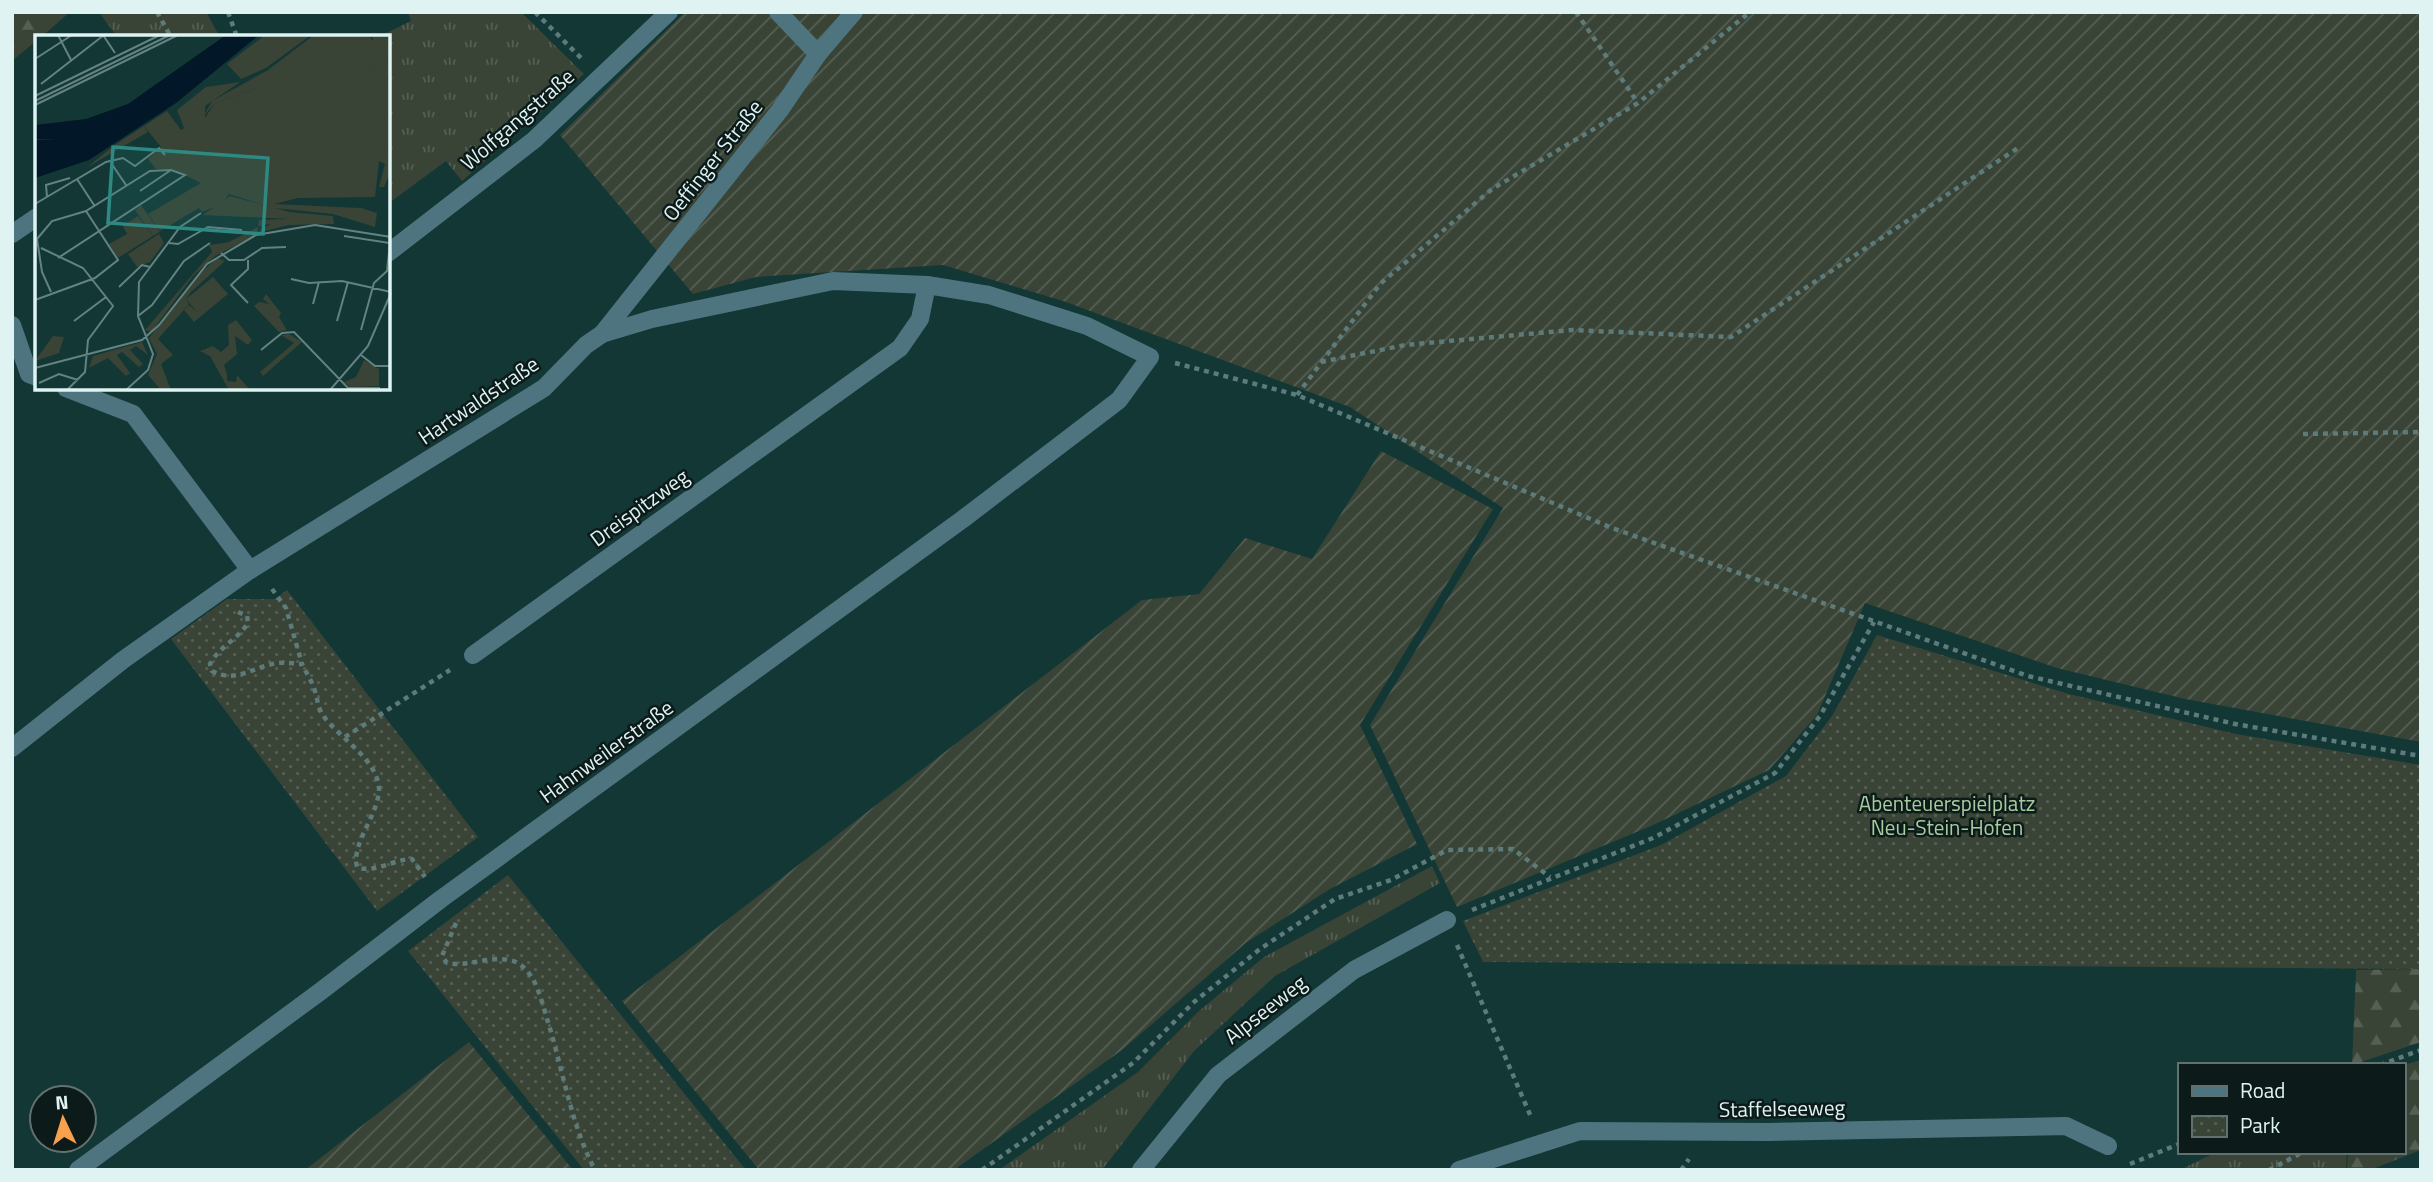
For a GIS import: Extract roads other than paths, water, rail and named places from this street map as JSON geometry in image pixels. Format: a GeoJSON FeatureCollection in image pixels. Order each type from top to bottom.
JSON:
{"type":"FeatureCollection","features":[{"type":"Feature","properties":{"kind":"street","name":"Wolfgangstraße"},"geometry":{"type":"LineString","coordinates":[[390,251],[534,140],[669,12]]}},
{"type":"Feature","properties":{"kind":"street"},"geometry":{"type":"LineString","coordinates":[[778,12],[818,54]]}},
{"type":"Feature","properties":{"kind":"street","name":"Oeffinger Straße"},"geometry":{"type":"LineString","coordinates":[[603,334],[780,110],[818,54],[853,12]]}},
{"type":"Feature","properties":{"kind":"street"},"geometry":{"type":"LineString","coordinates":[[12,234],[35,218]]}},
{"type":"Feature","properties":{"kind":"street","name":"Hartwaldstraße"},"geometry":{"type":"LineString","coordinates":[[12,748],[123,660],[250,570],[544,388],[586,345],[603,334],[652,319],[833,281],[927,285],[989,295],[1087,326],[1150,357]]}},
{"type":"Feature","properties":{"kind":"street","name":"Dreispitzweg"},"geometry":{"type":"LineString","coordinates":[[473,654],[900,348],[920,319],[927,285]]}},
{"type":"Feature","properties":{"kind":"street"},"geometry":{"type":"LineString","coordinates":[[12,325],[29,374],[35,376]]}},
{"type":"Feature","properties":{"kind":"street","name":"Hahnweilerstraße"},"geometry":{"type":"LineString","coordinates":[[78,1170],[441,899],[963,519],[1119,400],[1150,357]]}},
{"type":"Feature","properties":{"kind":"street"},"geometry":{"type":"LineString","coordinates":[[71,390],[133,414],[250,570]]}},
{"type":"Feature","properties":{"kind":"street","name":"Alpseeweg"},"geometry":{"type":"LineString","coordinates":[[1141,1170],[1218,1074],[1354,970],[1447,920]]}},
{"type":"Feature","properties":{"kind":"street","name":"Staffelseeweg"},"geometry":{"type":"LineString","coordinates":[[1459,1170],[1580,1130],[1769,1132],[2066,1126],[2108,1146]]}},
{"type":"Feature","properties":{"kind":"park label","name":"Abenteuerspielplatz Neu-Stein-Hofen"},"geometry":{"type":"Point","coordinates":[1947,815]}}]}
